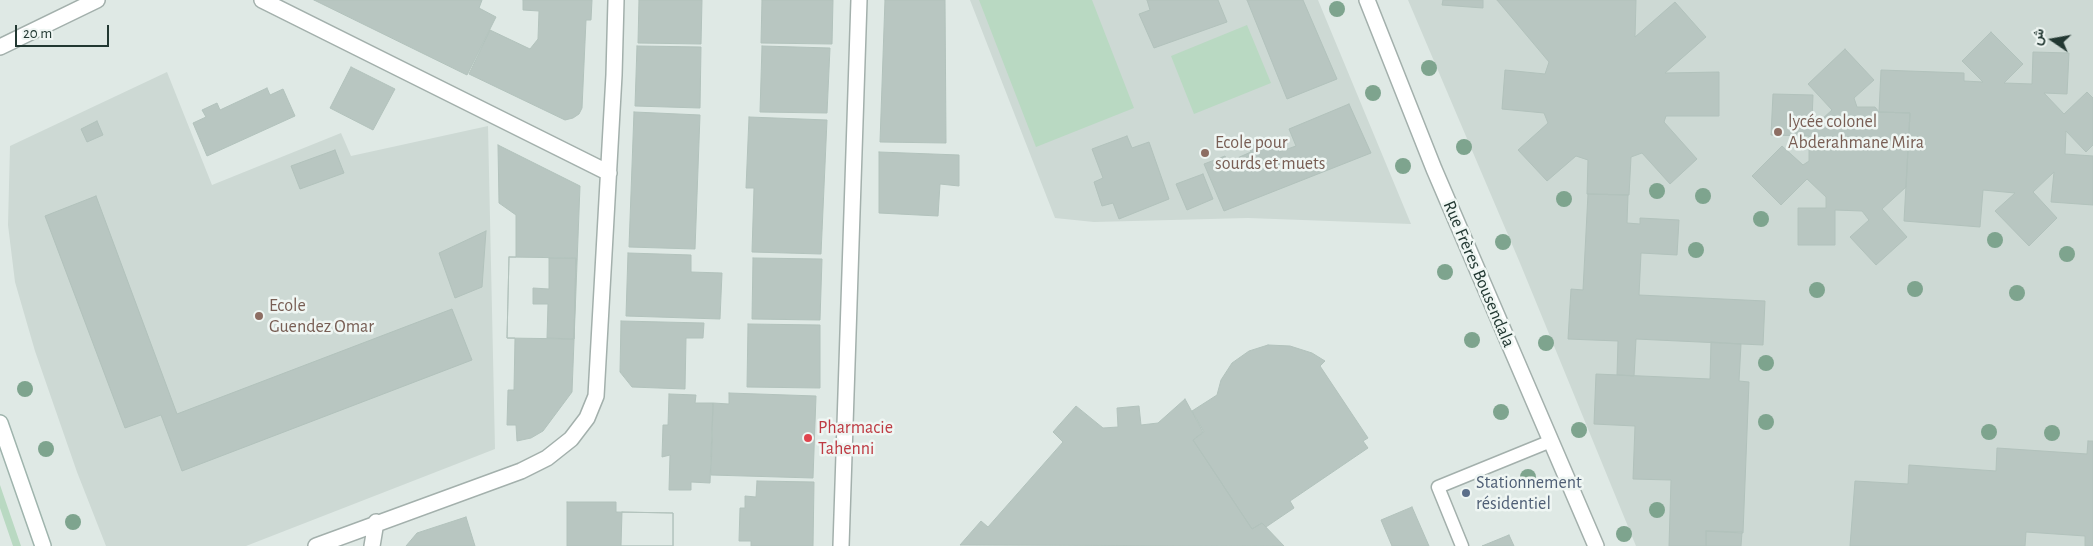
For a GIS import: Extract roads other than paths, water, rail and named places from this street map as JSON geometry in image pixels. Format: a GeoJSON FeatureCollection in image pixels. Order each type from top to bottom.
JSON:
{"type":"FeatureCollection","features":[{"type":"Feature","properties":{"kind":"street"},"geometry":{"type":"LineString","coordinates":[[0,47],[97,0]]}},
{"type":"Feature","properties":{"kind":"street"},"geometry":{"type":"LineString","coordinates":[[262,0],[609,174]]}},
{"type":"Feature","properties":{"kind":"street"},"geometry":{"type":"LineString","coordinates":[[316,546],[376,522],[521,471],[547,458],[571,439],[587,418],[596,396],[609,174],[616,0]]}},
{"type":"Feature","properties":{"kind":"street"},"geometry":{"type":"LineString","coordinates":[[841,546],[859,0]]}},
{"type":"Feature","properties":{"kind":"street","name":"Rue Frères Bousendala"},"geometry":{"type":"LineString","coordinates":[[1367,0],[1434,169],[1596,546]]}},
{"type":"Feature","properties":{"kind":"street"},"geometry":{"type":"LineString","coordinates":[[0,423],[42,546]]}},
{"type":"Feature","properties":{"kind":"street"},"geometry":{"type":"LineString","coordinates":[[372,546],[376,522]]}},
{"type":"Feature","properties":{"kind":"lane"},"geometry":{"type":"LineString","coordinates":[[1462,546],[1438,487],[1551,441]]}},
{"type":"Feature","properties":{"kind":"place","name":"lycée colonel Abderahmane Mira"},"geometry":{"type":"Point","coordinates":[1778,132]}},
{"type":"Feature","properties":{"kind":"place","name":"Ecole pour sourds et muets"},"geometry":{"type":"Point","coordinates":[1205,153]}},
{"type":"Feature","properties":{"kind":"place","name":"Ecole Guendez Omar"},"geometry":{"type":"Point","coordinates":[259,316]}},
{"type":"Feature","properties":{"kind":"place","name":"Pharmacie Tahenni"},"geometry":{"type":"Point","coordinates":[808,438]}},
{"type":"Feature","properties":{"kind":"place","name":"Stationnement résidentiel"},"geometry":{"type":"Point","coordinates":[1466,493]}}]}
